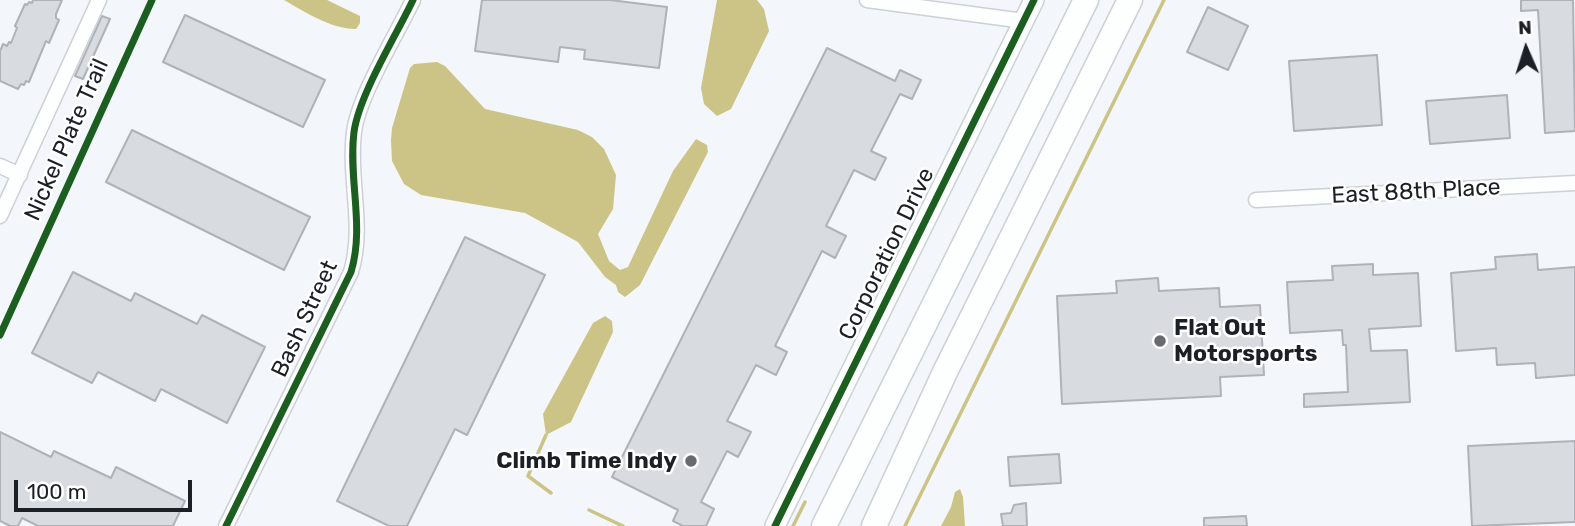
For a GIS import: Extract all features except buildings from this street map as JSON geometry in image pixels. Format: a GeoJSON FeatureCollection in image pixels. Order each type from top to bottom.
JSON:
{"type":"FeatureCollection","features":[{"type":"Feature","properties":{"kind":"highway"},"geometry":{"type":"LineString","coordinates":[[824,526],[1086,0]]}},
{"type":"Feature","properties":{"kind":"highway"},"geometry":{"type":"LineString","coordinates":[[874,526],[945,372],[1130,0]]}},
{"type":"Feature","properties":{"kind":"highway"},"geometry":{"type":"LineString","coordinates":[[856,526],[945,372]]}},
{"type":"Feature","properties":{"kind":"street"},"geometry":{"type":"LineString","coordinates":[[0,216],[99,0]]}},
{"type":"Feature","properties":{"kind":"street","name":"Bash Street"},"geometry":{"type":"LineString","coordinates":[[226,526],[351,272],[357,246],[353,153],[356,122],[362,103],[413,0]]}},
{"type":"Feature","properties":{"kind":"street"},"geometry":{"type":"LineString","coordinates":[[867,0],[1024,21]]}},
{"type":"Feature","properties":{"kind":"street","name":"Corporation Drive"},"geometry":{"type":"LineString","coordinates":[[775,526],[1034,0]]}},
{"type":"Feature","properties":{"kind":"street"},"geometry":{"type":"LineString","coordinates":[[0,166],[20,175]]}},
{"type":"Feature","properties":{"kind":"street","name":"East 88th Place"},"geometry":{"type":"LineString","coordinates":[[1256,200],[1575,183]]}},
{"type":"Feature","properties":{"kind":"shaded area"},"geometry":{"type":"Polygon","coordinates":[[[284,0],[327,0],[360,16],[360,23],[356,29],[337,26],[284,0]]]}},
{"type":"Feature","properties":{"kind":"shaded area"},"geometry":{"type":"Polygon","coordinates":[[[717,0],[757,0],[764,9],[769,31],[731,109],[717,116],[704,104],[701,88],[717,0]]]}},
{"type":"Feature","properties":{"kind":"shaded area"},"geometry":{"type":"Polygon","coordinates":[[[437,62],[445,66],[485,109],[578,130],[592,137],[604,149],[616,175],[613,209],[598,234],[609,261],[620,270],[628,267],[673,171],[696,139],[707,145],[708,152],[640,285],[625,297],[618,292],[616,285],[605,277],[578,242],[525,213],[421,195],[404,184],[392,161],[392,128],[410,68],[414,64],[437,62]]]}},
{"type":"Feature","properties":{"kind":"shaded area"},"geometry":{"type":"Polygon","coordinates":[[[605,316],[612,321],[613,332],[571,422],[546,435],[543,414],[593,323],[605,316]]]}},
{"type":"Feature","properties":{"kind":"shaded area"},"geometry":{"type":"Polygon","coordinates":[[[960,489],[965,526],[941,526],[955,492],[960,489]]]}},
{"type":"Feature","properties":{"kind":"waterway"},"geometry":{"type":"LineString","coordinates":[[905,526],[1164,0]]}},
{"type":"Feature","properties":{"kind":"waterway"},"geometry":{"type":"LineString","coordinates":[[546,435],[528,476],[551,493]]}},
{"type":"Feature","properties":{"kind":"waterway"},"geometry":{"type":"LineString","coordinates":[[793,526],[805,502]]}},
{"type":"Feature","properties":{"kind":"waterway"},"geometry":{"type":"LineString","coordinates":[[589,510],[623,526]]}},
{"type":"Feature","properties":{"kind":"cycle path","name":"Nickel Plate Trail"},"geometry":{"type":"LineString","coordinates":[[0,335],[152,0]]}},
{"type":"Feature","properties":{"kind":"cycle path"},"geometry":{"type":"LineString","coordinates":[[226,526],[351,272],[357,237],[353,167],[357,117],[370,83],[413,0]]}},
{"type":"Feature","properties":{"kind":"cycle path"},"geometry":{"type":"LineString","coordinates":[[775,526],[1034,0]]}},
{"type":"Feature","properties":{"kind":"place","name":"Flat Out Motorsports"},"geometry":{"type":"Point","coordinates":[1160,341]}},
{"type":"Feature","properties":{"kind":"place","name":"Climb Time Indy"},"geometry":{"type":"Point","coordinates":[691,461]}}]}
